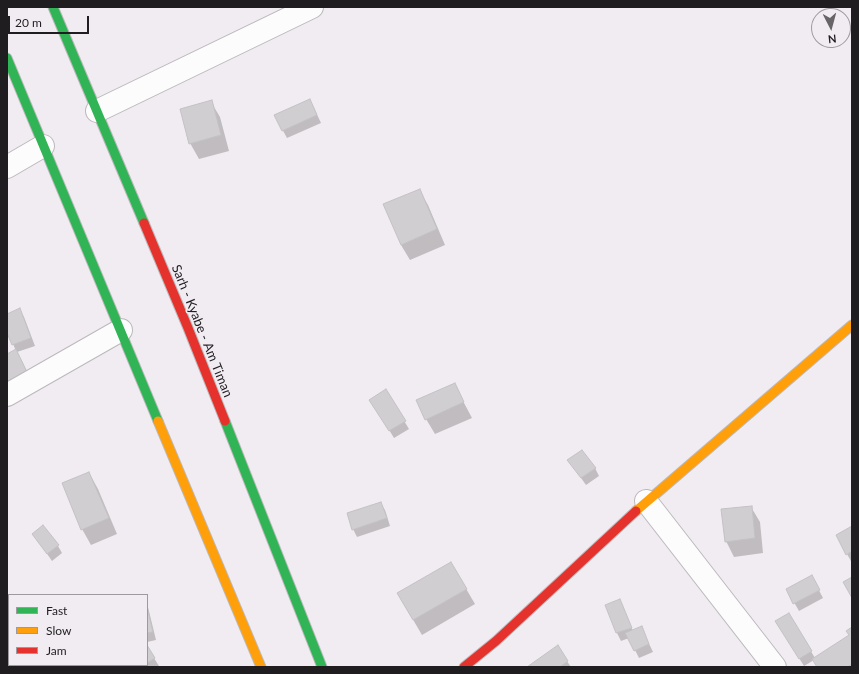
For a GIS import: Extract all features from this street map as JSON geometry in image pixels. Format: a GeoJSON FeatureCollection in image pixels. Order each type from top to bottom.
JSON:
{"type":"FeatureCollection","features":[{"type":"Feature","properties":{"kind":"main road","name":"Sarh - Kyabe - Am Timan"},"geometry":{"type":"LineString","coordinates":[[53,7],[188,328],[322,667]]}},
{"type":"Feature","properties":{"kind":"main road"},"geometry":{"type":"LineString","coordinates":[[7,58],[261,667]]}},
{"type":"Feature","properties":{"kind":"main road"},"geometry":{"type":"LineString","coordinates":[[464,667],[496,641],[646,501],[852,325]]}},
{"type":"Feature","properties":{"kind":"street"},"geometry":{"type":"LineString","coordinates":[[97,111],[312,7]]}},
{"type":"Feature","properties":{"kind":"street"},"geometry":{"type":"LineString","coordinates":[[7,167],[43,146]]}},
{"type":"Feature","properties":{"kind":"street"},"geometry":{"type":"LineString","coordinates":[[7,395],[121,330]]}},
{"type":"Feature","properties":{"kind":"street"},"geometry":{"type":"LineString","coordinates":[[646,501],[775,667]]}},
{"type":"Feature","properties":{"kind":"building"},"geometry":{"type":"Polygon","coordinates":[[[310,99],[317,115],[282,131],[274,115],[310,99]]]}},
{"type":"Feature","properties":{"kind":"building"},"geometry":{"type":"Polygon","coordinates":[[[212,100],[221,135],[189,144],[180,109],[212,100]]]}},
{"type":"Feature","properties":{"kind":"building"},"geometry":{"type":"Polygon","coordinates":[[[420,189],[437,229],[401,245],[383,204],[420,189]]]}},
{"type":"Feature","properties":{"kind":"building"},"geometry":{"type":"Polygon","coordinates":[[[20,308],[31,338],[12,345],[7,333],[7,314],[20,308]]]}},
{"type":"Feature","properties":{"kind":"building"},"geometry":{"type":"Polygon","coordinates":[[[16,349],[27,372],[7,382],[7,354],[16,349]]]}},
{"type":"Feature","properties":{"kind":"building"},"geometry":{"type":"Polygon","coordinates":[[[455,383],[464,402],[425,420],[416,400],[455,383]]]}},
{"type":"Feature","properties":{"kind":"building"},"geometry":{"type":"Polygon","coordinates":[[[386,389],[406,421],[389,431],[369,400],[386,389]]]}},
{"type":"Feature","properties":{"kind":"building"},"geometry":{"type":"Polygon","coordinates":[[[582,450],[596,468],[581,478],[567,460],[582,450]]]}},
{"type":"Feature","properties":{"kind":"building"},"geometry":{"type":"Polygon","coordinates":[[[89,472],[109,518],[81,530],[62,483],[89,472]]]}},
{"type":"Feature","properties":{"kind":"building"},"geometry":{"type":"Polygon","coordinates":[[[381,502],[387,518],[352,530],[347,513],[381,502]]]}},
{"type":"Feature","properties":{"kind":"building"},"geometry":{"type":"Polygon","coordinates":[[[752,506],[755,538],[725,542],[721,509],[752,506]]]}},
{"type":"Feature","properties":{"kind":"building"},"geometry":{"type":"Polygon","coordinates":[[[43,525],[59,545],[47,554],[32,534],[43,525]]]}},
{"type":"Feature","properties":{"kind":"building"},"geometry":{"type":"Polygon","coordinates":[[[852,526],[852,551],[846,555],[836,535],[852,526]]]}},
{"type":"Feature","properties":{"kind":"building"},"geometry":{"type":"Polygon","coordinates":[[[451,562],[467,589],[413,620],[397,593],[451,562]]]}},
{"type":"Feature","properties":{"kind":"building"},"geometry":{"type":"Polygon","coordinates":[[[812,575],[820,590],[793,604],[786,589],[812,575]]]}},
{"type":"Feature","properties":{"kind":"building"},"geometry":{"type":"Polygon","coordinates":[[[852,577],[852,598],[843,582],[852,577]]]}},
{"type":"Feature","properties":{"kind":"building"},"geometry":{"type":"Polygon","coordinates":[[[620,599],[632,628],[616,633],[605,605],[620,599]]]}},
{"type":"Feature","properties":{"kind":"building"},"geometry":{"type":"Polygon","coordinates":[[[148,611],[153,632],[148,633],[148,611]]]}},
{"type":"Feature","properties":{"kind":"building"},"geometry":{"type":"Polygon","coordinates":[[[789,613],[812,651],[799,659],[775,621],[789,613]]]}},
{"type":"Feature","properties":{"kind":"building"},"geometry":{"type":"Polygon","coordinates":[[[642,626],[649,644],[634,651],[625,633],[642,626]]]}},
{"type":"Feature","properties":{"kind":"building"},"geometry":{"type":"Polygon","coordinates":[[[852,627],[852,664],[847,667],[817,667],[812,659],[849,635],[846,631],[852,627]]]}},
{"type":"Feature","properties":{"kind":"building"},"geometry":{"type":"Polygon","coordinates":[[[558,645],[568,661],[560,667],[527,667],[558,645]]]}},
{"type":"Feature","properties":{"kind":"building"},"geometry":{"type":"Polygon","coordinates":[[[148,647],[155,658],[148,662],[148,647]]]}},
{"type":"Feature","properties":{"kind":"traffic: fast"},"geometry":{"type":"LineString","coordinates":[[53,7],[144,223]]}},
{"type":"Feature","properties":{"kind":"traffic: fast"},"geometry":{"type":"LineString","coordinates":[[7,58],[158,421]]}},
{"type":"Feature","properties":{"kind":"traffic: fast"},"geometry":{"type":"LineString","coordinates":[[225,421],[322,667]]}},
{"type":"Feature","properties":{"kind":"traffic: slow"},"geometry":{"type":"LineString","coordinates":[[636,511],[852,325]]}},
{"type":"Feature","properties":{"kind":"traffic: slow"},"geometry":{"type":"LineString","coordinates":[[158,421],[261,667]]}},
{"type":"Feature","properties":{"kind":"traffic: jam"},"geometry":{"type":"LineString","coordinates":[[144,223],[225,421]]}},
{"type":"Feature","properties":{"kind":"traffic: jam"},"geometry":{"type":"LineString","coordinates":[[464,667],[496,641],[636,511]]}}]}
